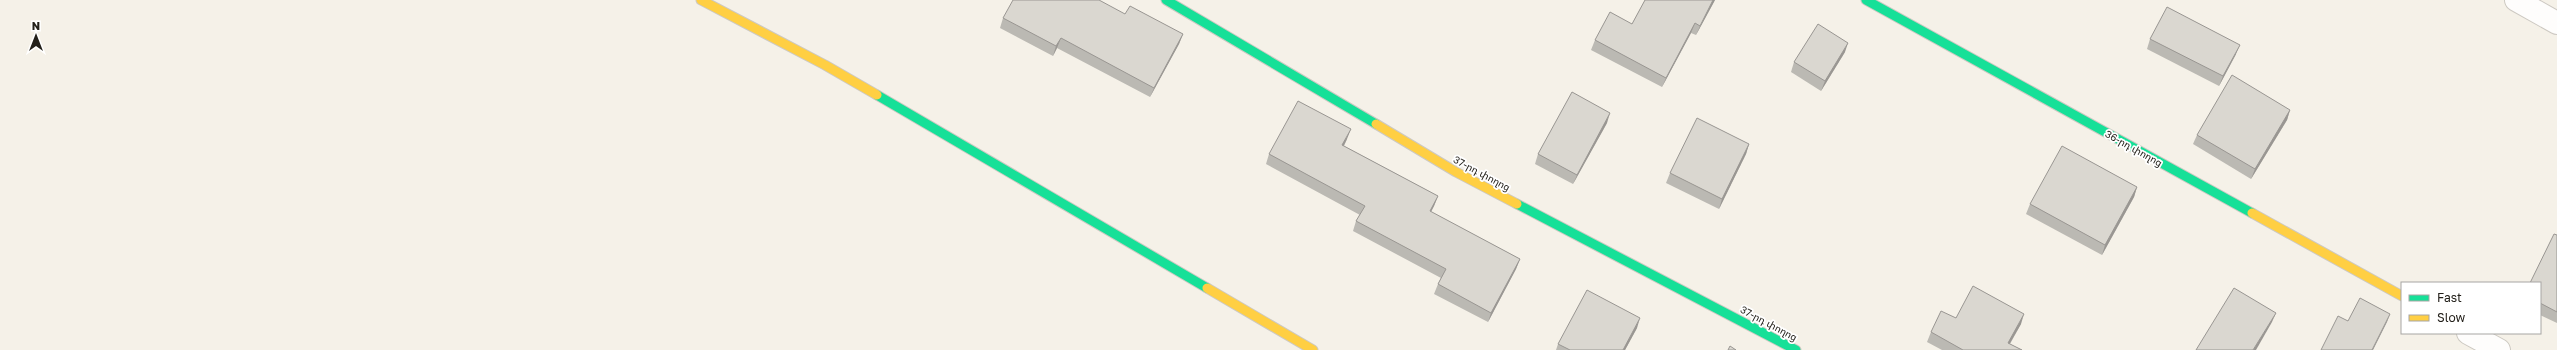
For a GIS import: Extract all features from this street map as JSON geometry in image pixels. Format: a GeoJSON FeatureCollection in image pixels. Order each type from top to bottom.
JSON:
{"type":"FeatureCollection","features":[{"type":"Feature","properties":{"kind":"street"},"geometry":{"type":"LineString","coordinates":[[701,0],[825,65],[1313,350]]}},
{"type":"Feature","properties":{"kind":"street","name":"37-րդ փողոց"},"geometry":{"type":"LineString","coordinates":[[1166,0],[1456,172],[1796,350]]}},
{"type":"Feature","properties":{"kind":"street","name":"36-րդ փողոց"},"geometry":{"type":"LineString","coordinates":[[1866,0],[2401,295]]}},
{"type":"Feature","properties":{"kind":"street"},"geometry":{"type":"LineString","coordinates":[[2516,0],[2557,23]]}},
{"type":"Feature","properties":{"kind":"street"},"geometry":{"type":"LineString","coordinates":[[2470,334],[2499,350]]}},
{"type":"Feature","properties":{"kind":"building"},"geometry":{"type":"Polygon","coordinates":[[[1013,0],[1099,0],[1125,14],[1130,6],[1183,34],[1154,88],[1061,38],[1056,46],[1003,18],[1013,0]]]}},
{"type":"Feature","properties":{"kind":"building"},"geometry":{"type":"Polygon","coordinates":[[[1645,0],[1713,0],[1700,26],[1695,23],[1666,78],[1595,40],[1610,12],[1632,24],[1645,0]]]}},
{"type":"Feature","properties":{"kind":"building"},"geometry":{"type":"Polygon","coordinates":[[[2167,7],[2240,45],[2223,76],[2150,39],[2167,7]]]}},
{"type":"Feature","properties":{"kind":"building"},"geometry":{"type":"Polygon","coordinates":[[[1818,24],[1848,43],[1825,81],[1794,62],[1818,24]]]}},
{"type":"Feature","properties":{"kind":"building"},"geometry":{"type":"Polygon","coordinates":[[[2232,75],[2290,110],[2255,169],[2197,135],[2232,75]]]}},
{"type":"Feature","properties":{"kind":"building"},"geometry":{"type":"Polygon","coordinates":[[[1572,92],[1610,113],[1577,175],[1538,154],[1572,92]]]}},
{"type":"Feature","properties":{"kind":"building"},"geometry":{"type":"Polygon","coordinates":[[[1298,101],[1351,129],[1342,145],[1438,196],[1430,211],[1520,259],[1491,313],[1438,284],[1446,269],[1356,221],[1365,206],[1269,154],[1298,101]]]}},
{"type":"Feature","properties":{"kind":"building"},"geometry":{"type":"Polygon","coordinates":[[[1697,118],[1749,144],[1722,199],[1670,173],[1697,118]]]}},
{"type":"Feature","properties":{"kind":"building"},"geometry":{"type":"Polygon","coordinates":[[[2062,146],[2137,187],[2105,245],[2030,204],[2062,146]]]}},
{"type":"Feature","properties":{"kind":"building"},"geometry":{"type":"Polygon","coordinates":[[[2554,234],[2557,235],[2557,312],[2541,304],[2541,282],[2530,282],[2554,234]]]}},
{"type":"Feature","properties":{"kind":"building"},"geometry":{"type":"Polygon","coordinates":[[[1973,286],[2024,314],[2008,343],[2022,350],[1963,350],[1931,332],[1941,311],[1956,318],[1973,286]]]}},
{"type":"Feature","properties":{"kind":"building"},"geometry":{"type":"Polygon","coordinates":[[[2234,288],[2276,313],[2253,350],[2196,350],[2234,288]]]}},
{"type":"Feature","properties":{"kind":"building"},"geometry":{"type":"Polygon","coordinates":[[[1587,290],[1640,318],[1623,350],[1570,350],[1558,344],[1587,290]]]}},
{"type":"Feature","properties":{"kind":"building"},"geometry":{"type":"Polygon","coordinates":[[[2360,298],[2390,314],[2372,350],[2321,350],[2338,316],[2348,321],[2360,298]]]}},
{"type":"Feature","properties":{"kind":"building"},"geometry":{"type":"Polygon","coordinates":[[[1730,346],[1736,350],[1728,350],[1730,346]]]}},
{"type":"Feature","properties":{"kind":"traffic: fast"},"geometry":{"type":"LineString","coordinates":[[1166,0],[1376,124]]}},
{"type":"Feature","properties":{"kind":"traffic: fast"},"geometry":{"type":"LineString","coordinates":[[1866,0],[2252,213]]}},
{"type":"Feature","properties":{"kind":"traffic: fast"},"geometry":{"type":"LineString","coordinates":[[877,95],[1207,288]]}},
{"type":"Feature","properties":{"kind":"traffic: fast"},"geometry":{"type":"LineString","coordinates":[[1517,204],[1796,350]]}},
{"type":"Feature","properties":{"kind":"traffic: slow"},"geometry":{"type":"LineString","coordinates":[[701,0],[825,65],[877,95]]}},
{"type":"Feature","properties":{"kind":"traffic: slow"},"geometry":{"type":"LineString","coordinates":[[1376,124],[1456,172],[1517,204]]}},
{"type":"Feature","properties":{"kind":"traffic: slow"},"geometry":{"type":"LineString","coordinates":[[2252,213],[2401,295]]}},
{"type":"Feature","properties":{"kind":"traffic: slow"},"geometry":{"type":"LineString","coordinates":[[1207,288],[1313,350]]}}]}
